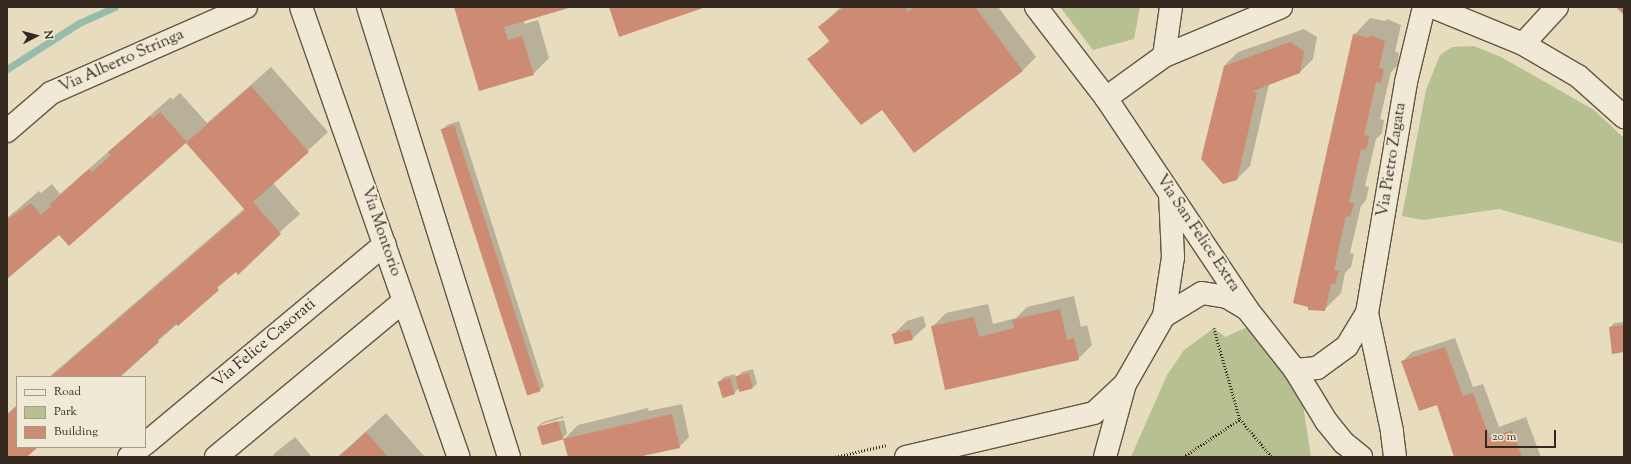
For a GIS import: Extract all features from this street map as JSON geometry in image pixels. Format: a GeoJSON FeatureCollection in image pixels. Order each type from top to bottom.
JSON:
{"type":"FeatureCollection","features":[{"type":"Feature","properties":{"kind":"street","name":"Via Alberto Stringa"},"geometry":{"type":"LineString","coordinates":[[7,131],[51,93],[246,7]]}},
{"type":"Feature","properties":{"kind":"street","name":"Via Montorio"},"geometry":{"type":"LineString","coordinates":[[301,7],[459,457]]}},
{"type":"Feature","properties":{"kind":"street"},"geometry":{"type":"LineString","coordinates":[[368,7],[509,457]]}},
{"type":"Feature","properties":{"kind":"street","name":"Via San Felice Extra"},"geometry":{"type":"LineString","coordinates":[[1036,7],[1106,98],[1247,309],[1295,370],[1342,450],[1360,457]]}},
{"type":"Feature","properties":{"kind":"street"},"geometry":{"type":"LineString","coordinates":[[1164,56],[1171,7]]}},
{"type":"Feature","properties":{"kind":"street"},"geometry":{"type":"LineString","coordinates":[[1106,98],[1164,56],[1280,7]]}},
{"type":"Feature","properties":{"kind":"street","name":"Via Pietro Zagata"},"geometry":{"type":"LineString","coordinates":[[1395,457],[1392,431],[1367,313],[1406,82],[1424,7]]}},
{"type":"Feature","properties":{"kind":"street"},"geometry":{"type":"LineString","coordinates":[[1433,7],[1523,44],[1578,76],[1624,117]]}},
{"type":"Feature","properties":{"kind":"street"},"geometry":{"type":"LineString","coordinates":[[1523,44],[1557,7]]}},
{"type":"Feature","properties":{"kind":"street"},"geometry":{"type":"LineString","coordinates":[[1105,457],[1125,384],[1164,316],[1173,257],[1170,194]]}},
{"type":"Feature","properties":{"kind":"street","name":"Via Felice Casorati"},"geometry":{"type":"LineString","coordinates":[[146,443],[385,244]]}},
{"type":"Feature","properties":{"kind":"street"},"geometry":{"type":"LineString","coordinates":[[1164,316],[1202,293],[1227,297],[1247,309]]}},
{"type":"Feature","properties":{"kind":"street"},"geometry":{"type":"LineString","coordinates":[[216,457],[404,301]]}},
{"type":"Feature","properties":{"kind":"street","name":"Via Pietro Zagata"},"geometry":{"type":"LineString","coordinates":[[1295,370],[1317,368],[1347,346],[1367,313]]}},
{"type":"Feature","properties":{"kind":"street"},"geometry":{"type":"LineString","coordinates":[[897,451],[946,454],[1094,413],[1125,384]]}},
{"type":"Feature","properties":{"kind":"street"},"geometry":{"type":"LineString","coordinates":[[129,457],[140,448]]}},
{"type":"Feature","properties":{"kind":"path"},"geometry":{"type":"LineString","coordinates":[[1214,328],[1240,419],[1272,457]]}},
{"type":"Feature","properties":{"kind":"path"},"geometry":{"type":"LineString","coordinates":[[1183,457],[1240,419]]}},
{"type":"Feature","properties":{"kind":"path"},"geometry":{"type":"LineString","coordinates":[[835,457],[897,451]]}},
{"type":"Feature","properties":{"kind":"green space"},"geometry":{"type":"Polygon","coordinates":[[[1060,7],[1140,7],[1134,39],[1093,50],[1060,7]]]}},
{"type":"Feature","properties":{"kind":"green space"},"geometry":{"type":"Polygon","coordinates":[[[1474,46],[1501,57],[1594,110],[1624,138],[1624,244],[1499,209],[1423,220],[1402,216],[1426,90],[1440,55],[1452,47],[1474,46]]]}},
{"type":"Feature","properties":{"kind":"green space"},"geometry":{"type":"Polygon","coordinates":[[[1252,325],[1303,405],[1311,457],[1131,457],[1167,375],[1184,350],[1214,328],[1225,337],[1252,325]]]}},
{"type":"Feature","properties":{"kind":"building"},"geometry":{"type":"Polygon","coordinates":[[[454,7],[572,7],[504,27],[508,40],[522,36],[534,75],[479,91],[454,7]]]}},
{"type":"Feature","properties":{"kind":"building"},"geometry":{"type":"Polygon","coordinates":[[[609,7],[706,7],[619,37],[609,7]]]}},
{"type":"Feature","properties":{"kind":"building"},"geometry":{"type":"Polygon","coordinates":[[[844,7],[905,7],[908,12],[915,7],[975,7],[1023,71],[914,153],[882,110],[861,125],[807,59],[830,42],[818,27],[844,7]]]}},
{"type":"Feature","properties":{"kind":"building"},"geometry":{"type":"Polygon","coordinates":[[[1616,7],[1624,7],[1624,13],[1623,14],[1616,7]]]}},
{"type":"Feature","properties":{"kind":"building"},"geometry":{"type":"Polygon","coordinates":[[[1353,34],[1369,38],[1370,35],[1385,41],[1379,68],[1384,69],[1381,83],[1376,82],[1364,135],[1369,136],[1366,150],[1361,149],[1349,203],[1354,203],[1350,217],[1346,216],[1334,270],[1339,271],[1335,284],[1331,284],[1325,311],[1308,310],[1308,307],[1293,303],[1353,34]]]}},
{"type":"Feature","properties":{"kind":"building"},"geometry":{"type":"Polygon","coordinates":[[[1290,42],[1304,51],[1300,73],[1253,91],[1257,93],[1237,180],[1223,184],[1201,159],[1224,66],[1290,42]]]}},
{"type":"Feature","properties":{"kind":"building"},"geometry":{"type":"Polygon","coordinates":[[[251,86],[309,152],[253,202],[281,234],[238,275],[236,272],[217,287],[219,290],[178,326],[176,324],[157,340],[159,342],[121,376],[52,376],[245,210],[186,143],[69,246],[59,235],[7,279],[7,220],[31,203],[41,215],[51,207],[49,205],[89,169],[92,172],[111,155],[108,152],[150,116],[152,119],[160,112],[187,142],[251,86]]]}},
{"type":"Feature","properties":{"kind":"building"},"geometry":{"type":"Polygon","coordinates":[[[454,125],[541,391],[527,396],[441,129],[454,125]]]}},
{"type":"Feature","properties":{"kind":"building"},"geometry":{"type":"Polygon","coordinates":[[[1060,309],[1067,340],[1074,338],[1079,360],[945,390],[931,326],[974,317],[979,337],[1014,328],[1012,320],[1060,309]]]}},
{"type":"Feature","properties":{"kind":"building"},"geometry":{"type":"Polygon","coordinates":[[[1624,325],[1624,352],[1612,354],[1609,327],[1624,325]]]}},
{"type":"Feature","properties":{"kind":"building"},"geometry":{"type":"Polygon","coordinates":[[[910,329],[913,340],[894,345],[892,334],[910,329]]]}},
{"type":"Feature","properties":{"kind":"building"},"geometry":{"type":"Polygon","coordinates":[[[1445,347],[1463,396],[1473,393],[1490,438],[1512,430],[1522,457],[1454,457],[1437,405],[1419,411],[1401,361],[1445,347]]]}},
{"type":"Feature","properties":{"kind":"building"},"geometry":{"type":"Polygon","coordinates":[[[749,373],[753,389],[739,392],[735,376],[749,373]]]}},
{"type":"Feature","properties":{"kind":"building"},"geometry":{"type":"Polygon","coordinates":[[[730,378],[735,394],[723,398],[718,382],[730,378]]]}},
{"type":"Feature","properties":{"kind":"building"},"geometry":{"type":"Polygon","coordinates":[[[16,407],[16,448],[37,448],[27,457],[7,457],[7,415],[16,407]]]}},
{"type":"Feature","properties":{"kind":"building"},"geometry":{"type":"Polygon","coordinates":[[[672,414],[680,448],[638,457],[568,457],[563,439],[672,414]]]}},
{"type":"Feature","properties":{"kind":"building"},"geometry":{"type":"Polygon","coordinates":[[[558,421],[563,439],[542,445],[537,427],[558,421]]]}},
{"type":"Feature","properties":{"kind":"building"},"geometry":{"type":"Polygon","coordinates":[[[366,432],[388,457],[339,457],[366,432]]]}},
{"type":"Feature","properties":{"kind":"waterway"},"geometry":{"type":"LineString","coordinates":[[7,69],[79,23],[115,7]]}}]}
